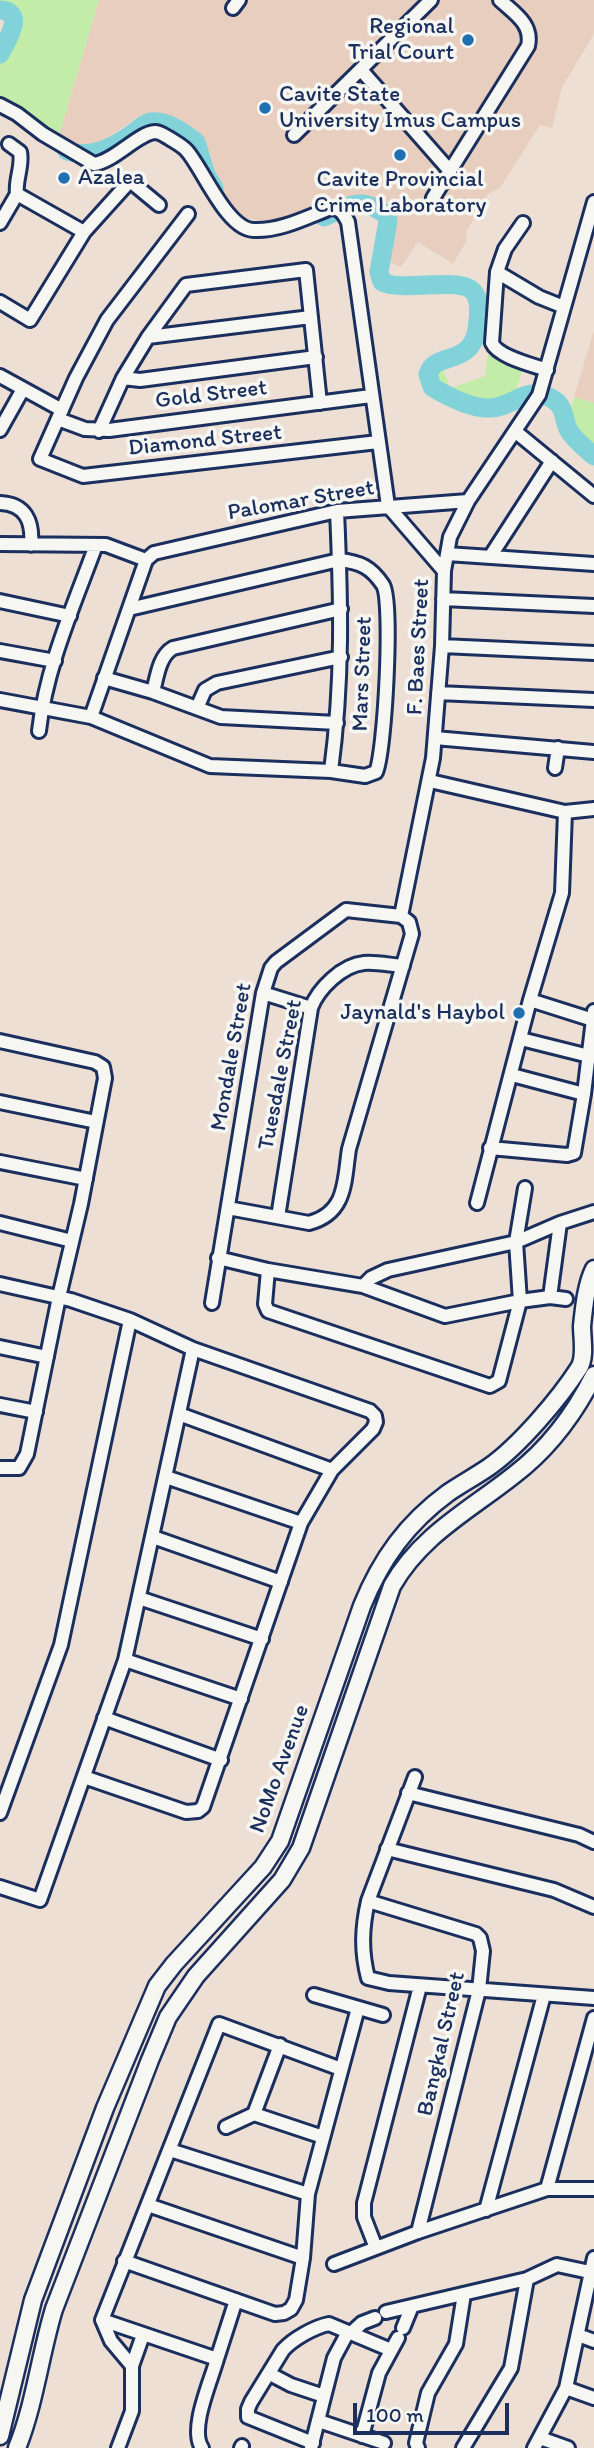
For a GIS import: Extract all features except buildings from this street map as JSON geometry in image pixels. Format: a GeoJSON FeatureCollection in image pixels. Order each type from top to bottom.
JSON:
{"type":"FeatureCollection","features":[{"type":"Feature","properties":{"kind":"main road","name":"NoMo Avenue"},"geometry":{"type":"LineString","coordinates":[[0,2437],[33,2300],[105,2108],[157,1986],[263,1867],[280,1841],[362,1606],[386,1555],[407,1528],[424,1512],[504,1455],[548,1408],[581,1366],[588,1286],[594,1269]]}},
{"type":"Feature","properties":{"kind":"main road","name":"NoMo Avenue"},"geometry":{"type":"LineString","coordinates":[[18,2446],[54,2309],[168,2017],[182,1994],[282,1880],[301,1849],[393,1586],[403,1567],[423,1544],[538,1455],[568,1420],[594,1375]]}},
{"type":"Feature","properties":{"kind":"main road"},"geometry":{"type":"LineString","coordinates":[[0,2437],[18,2446]]}},
{"type":"Feature","properties":{"kind":"street"},"geometry":{"type":"LineString","coordinates":[[294,135],[362,71],[431,0]]}},
{"type":"Feature","properties":{"kind":"street"},"geometry":{"type":"LineString","coordinates":[[433,198],[528,46],[526,25],[500,0]]}},
{"type":"Feature","properties":{"kind":"street"},"geometry":{"type":"LineString","coordinates":[[362,71],[450,171]]}},
{"type":"Feature","properties":{"kind":"street"},"geometry":{"type":"LineString","coordinates":[[0,105],[94,164],[102,163],[144,136],[153,132],[160,133],[187,151],[226,211],[252,231],[279,227],[331,208],[342,211],[348,222],[388,506],[444,571]]}},
{"type":"Feature","properties":{"kind":"street"},"geometry":{"type":"LineString","coordinates":[[0,223],[17,194],[22,159],[20,152],[9,144]]}},
{"type":"Feature","properties":{"kind":"street"},"geometry":{"type":"LineString","coordinates":[[0,303],[30,320],[84,232],[130,181],[159,205]]}},
{"type":"Feature","properties":{"kind":"street"},"geometry":{"type":"LineString","coordinates":[[17,194],[84,232]]}},
{"type":"Feature","properties":{"kind":"street","name":"F. Baes Street"},"geometry":{"type":"LineString","coordinates":[[401,916],[430,781],[442,646],[444,571],[454,528],[468,501],[536,402],[594,202]]}},
{"type":"Feature","properties":{"kind":"street"},"geometry":{"type":"LineString","coordinates":[[60,415],[107,320],[188,214]]}},
{"type":"Feature","properties":{"kind":"street"},"geometry":{"type":"LineString","coordinates":[[523,223],[505,249],[497,272],[493,347],[501,353],[547,370]]}},
{"type":"Feature","properties":{"kind":"street"},"geometry":{"type":"LineString","coordinates":[[99,430],[123,377],[186,285],[306,270],[320,402]]}},
{"type":"Feature","properties":{"kind":"street"},"geometry":{"type":"LineString","coordinates":[[497,272],[539,297],[564,307]]}},
{"type":"Feature","properties":{"kind":"street"},"geometry":{"type":"LineString","coordinates":[[148,337],[311,317]]}},
{"type":"Feature","properties":{"kind":"street"},"geometry":{"type":"LineString","coordinates":[[123,377],[140,380],[316,357]]}},
{"type":"Feature","properties":{"kind":"street","name":"Gold Street"},"geometry":{"type":"LineString","coordinates":[[0,376],[75,426],[99,430],[371,396]]}},
{"type":"Feature","properties":{"kind":"street"},"geometry":{"type":"LineString","coordinates":[[1,426],[23,389]]}},
{"type":"Feature","properties":{"kind":"street","name":"Diamond Street"},"geometry":{"type":"LineString","coordinates":[[60,415],[40,459],[83,476],[378,442]]}},
{"type":"Feature","properties":{"kind":"street"},"geometry":{"type":"LineString","coordinates":[[516,432],[594,496]]}},
{"type":"Feature","properties":{"kind":"street"},"geometry":{"type":"LineString","coordinates":[[490,557],[552,461]]}},
{"type":"Feature","properties":{"kind":"street","name":"Palomar Street"},"geometry":{"type":"LineString","coordinates":[[146,560],[154,553],[169,548],[337,511],[468,501]]}},
{"type":"Feature","properties":{"kind":"street"},"geometry":{"type":"LineString","coordinates":[[0,503],[17,506],[27,515],[32,528],[31,545]]}},
{"type":"Feature","properties":{"kind":"street"},"geometry":{"type":"LineString","coordinates":[[0,700],[91,717],[209,766],[331,771],[341,657],[337,511]]}},
{"type":"Feature","properties":{"kind":"street"},"geometry":{"type":"LineString","coordinates":[[0,544],[106,545],[146,560],[91,717]]}},
{"type":"Feature","properties":{"kind":"street"},"geometry":{"type":"LineString","coordinates":[[39,731],[41,707],[55,661],[96,545]]}},
{"type":"Feature","properties":{"kind":"street"},"geometry":{"type":"LineString","coordinates":[[447,554],[594,564]]}},
{"type":"Feature","properties":{"kind":"street"},"geometry":{"type":"LineString","coordinates":[[129,609],[339,560]]}},
{"type":"Feature","properties":{"kind":"street","name":"Mars Street"},"geometry":{"type":"LineString","coordinates":[[331,771],[365,776],[376,772],[381,757],[387,674],[385,590],[364,565],[339,560]]}},
{"type":"Feature","properties":{"kind":"street"},"geometry":{"type":"LineString","coordinates":[[443,599],[594,606]]}},
{"type":"Feature","properties":{"kind":"street"},"geometry":{"type":"LineString","coordinates":[[0,601],[70,616]]}},
{"type":"Feature","properties":{"kind":"street"},"geometry":{"type":"LineString","coordinates":[[153,692],[163,658],[173,648],[341,609]]}},
{"type":"Feature","properties":{"kind":"street"},"geometry":{"type":"LineString","coordinates":[[442,646],[594,653]]}},
{"type":"Feature","properties":{"kind":"street"},"geometry":{"type":"LineString","coordinates":[[0,650],[55,661]]}},
{"type":"Feature","properties":{"kind":"street"},"geometry":{"type":"LineString","coordinates":[[197,708],[205,690],[217,683],[341,657]]}},
{"type":"Feature","properties":{"kind":"street"},"geometry":{"type":"LineString","coordinates":[[104,678],[153,692],[221,717],[337,723]]}},
{"type":"Feature","properties":{"kind":"street"},"geometry":{"type":"LineString","coordinates":[[438,693],[594,701]]}},
{"type":"Feature","properties":{"kind":"street"},"geometry":{"type":"LineString","coordinates":[[435,738],[594,752]]}},
{"type":"Feature","properties":{"kind":"street"},"geometry":{"type":"LineString","coordinates":[[555,768],[558,748]]}},
{"type":"Feature","properties":{"kind":"street"},"geometry":{"type":"LineString","coordinates":[[430,781],[565,812],[594,809]]}},
{"type":"Feature","properties":{"kind":"street"},"geometry":{"type":"LineString","coordinates":[[477,1203],[530,1000],[562,893],[565,812]]}},
{"type":"Feature","properties":{"kind":"street","name":"Mondale Street"},"geometry":{"type":"LineString","coordinates":[[212,1303],[263,993],[271,968],[339,914],[354,910],[401,916]]}},
{"type":"Feature","properties":{"kind":"street"},"geometry":{"type":"LineString","coordinates":[[229,1208],[309,1223],[320,1220],[329,1213],[342,1195],[349,1149],[412,934],[408,922],[401,916]]}},
{"type":"Feature","properties":{"kind":"street","name":"Tuesdale Street"},"geometry":{"type":"LineString","coordinates":[[278,1217],[311,1008],[316,996],[325,985],[358,964],[366,962],[403,966]]}},
{"type":"Feature","properties":{"kind":"street"},"geometry":{"type":"LineString","coordinates":[[263,993],[311,1008]]}},
{"type":"Feature","properties":{"kind":"street"},"geometry":{"type":"LineString","coordinates":[[490,1148],[567,1155],[574,1153],[593,1016],[530,1000]]}},
{"type":"Feature","properties":{"kind":"street"},"geometry":{"type":"LineString","coordinates":[[521,1039],[589,1056]]}},
{"type":"Feature","properties":{"kind":"street"},"geometry":{"type":"LineString","coordinates":[[0,1041],[95,1062],[103,1068],[104,1078],[86,1179],[27,1454],[19,1468],[0,1468]]}},
{"type":"Feature","properties":{"kind":"street"},"geometry":{"type":"LineString","coordinates":[[512,1075],[584,1094]]}},
{"type":"Feature","properties":{"kind":"street"},"geometry":{"type":"LineString","coordinates":[[0,1102],[96,1122]]}},
{"type":"Feature","properties":{"kind":"street"},"geometry":{"type":"LineString","coordinates":[[0,1162],[86,1179]]}},
{"type":"Feature","properties":{"kind":"street"},"geometry":{"type":"LineString","coordinates":[[268,1270],[265,1304],[268,1311],[490,1385],[499,1381],[520,1301],[516,1241],[525,1188]]}},
{"type":"Feature","properties":{"kind":"street"},"geometry":{"type":"LineString","coordinates":[[363,1286],[371,1278],[388,1270],[516,1241],[594,1212]]}},
{"type":"Feature","properties":{"kind":"street"},"geometry":{"type":"LineString","coordinates":[[0,1223],[72,1241]]}},
{"type":"Feature","properties":{"kind":"street"},"geometry":{"type":"LineString","coordinates":[[550,1297],[560,1223]]}},
{"type":"Feature","properties":{"kind":"street"},"geometry":{"type":"LineString","coordinates":[[218,1258],[268,1270],[363,1286],[433,1314],[445,1316],[520,1301],[550,1297],[566,1299]]}},
{"type":"Feature","properties":{"kind":"street"},"geometry":{"type":"LineString","coordinates":[[0,1284],[59,1297],[130,1320],[193,1349],[370,1411],[375,1416],[373,1429],[332,1470],[301,1522],[206,1802],[198,1811],[186,1812],[84,1777]]}},
{"type":"Feature","properties":{"kind":"street"},"geometry":{"type":"LineString","coordinates":[[0,1813],[5,1783],[61,1645],[130,1320]]}},
{"type":"Feature","properties":{"kind":"street"},"geometry":{"type":"LineString","coordinates":[[0,1347],[47,1357]]}},
{"type":"Feature","properties":{"kind":"street"},"geometry":{"type":"LineString","coordinates":[[0,1887],[40,1900],[125,1660],[193,1349]]}},
{"type":"Feature","properties":{"kind":"street"},"geometry":{"type":"LineString","coordinates":[[0,1405],[36,1412]]}},
{"type":"Feature","properties":{"kind":"street"},"geometry":{"type":"LineString","coordinates":[[179,1414],[332,1470]]}},
{"type":"Feature","properties":{"kind":"street"},"geometry":{"type":"LineString","coordinates":[[166,1477],[301,1522]]}},
{"type":"Feature","properties":{"kind":"street"},"geometry":{"type":"LineString","coordinates":[[153,1537],[281,1582]]}},
{"type":"Feature","properties":{"kind":"street"},"geometry":{"type":"LineString","coordinates":[[139,1598],[262,1639]]}},
{"type":"Feature","properties":{"kind":"street"},"geometry":{"type":"LineString","coordinates":[[125,1660],[241,1699]]}},
{"type":"Feature","properties":{"kind":"street"},"geometry":{"type":"LineString","coordinates":[[104,1718],[220,1760]]}},
{"type":"Feature","properties":{"kind":"street"},"geometry":{"type":"LineString","coordinates":[[415,1777],[368,1901],[362,1941],[368,1978],[420,1986],[594,1998]]}},
{"type":"Feature","properties":{"kind":"street"},"geometry":{"type":"LineString","coordinates":[[408,1793],[579,1835],[594,1842]]}},
{"type":"Feature","properties":{"kind":"street"},"geometry":{"type":"LineString","coordinates":[[387,1849],[554,1890],[594,1907]]}},
{"type":"Feature","properties":{"kind":"street","name":"Bangkal Street"},"geometry":{"type":"LineString","coordinates":[[368,1901],[476,1934],[480,1938],[483,1951],[479,1990],[418,2232]]}},
{"type":"Feature","properties":{"kind":"street"},"geometry":{"type":"LineString","coordinates":[[376,2248],[364,2217],[365,2203],[420,1986]]}},
{"type":"Feature","properties":{"kind":"street"},"geometry":{"type":"LineString","coordinates":[[314,1994],[383,2015]]}},
{"type":"Feature","properties":{"kind":"street"},"geometry":{"type":"LineString","coordinates":[[486,2210],[544,1995]]}},
{"type":"Feature","properties":{"kind":"street"},"geometry":{"type":"LineString","coordinates":[[124,2261],[275,2314],[291,2309],[296,2300],[303,2258],[308,2194],[358,2008]]}},
{"type":"Feature","properties":{"kind":"street"},"geometry":{"type":"LineString","coordinates":[[547,2189],[594,2018]]}},
{"type":"Feature","properties":{"kind":"street"},"geometry":{"type":"LineString","coordinates":[[132,2366],[111,2341],[103,2320],[219,2024],[341,2069]]}},
{"type":"Feature","properties":{"kind":"street"},"geometry":{"type":"LineString","coordinates":[[226,2127],[254,2113],[280,2045]]}},
{"type":"Feature","properties":{"kind":"street"},"geometry":{"type":"LineString","coordinates":[[254,2113],[323,2137]]}},
{"type":"Feature","properties":{"kind":"street"},"geometry":{"type":"LineString","coordinates":[[170,2150],[308,2194]]}},
{"type":"Feature","properties":{"kind":"street"},"geometry":{"type":"LineString","coordinates":[[334,2264],[418,2232],[547,2189],[594,2189]]}},
{"type":"Feature","properties":{"kind":"street"},"geometry":{"type":"LineString","coordinates":[[148,2205],[303,2258]]}},
{"type":"Feature","properties":{"kind":"street"},"geometry":{"type":"LineString","coordinates":[[568,2448],[537,2443],[566,2388],[594,2258]]}},
{"type":"Feature","properties":{"kind":"street"},"geometry":{"type":"LineString","coordinates":[[397,2338],[349,2333],[329,2324],[321,2326],[289,2344],[247,2409],[248,2417],[312,2445],[334,2358],[349,2333],[362,2323],[412,2306],[527,2279],[556,2265],[593,2272]]}},
{"type":"Feature","properties":{"kind":"street"},"geometry":{"type":"LineString","coordinates":[[463,2448],[511,2368],[527,2279]]}},
{"type":"Feature","properties":{"kind":"street"},"geometry":{"type":"LineString","coordinates":[[418,2448],[416,2443],[428,2393],[456,2344],[464,2294]]}},
{"type":"Feature","properties":{"kind":"street"},"geometry":{"type":"LineString","coordinates":[[202,2448],[197,2437],[198,2425],[236,2300]]}},
{"type":"Feature","properties":{"kind":"street"},"geometry":{"type":"LineString","coordinates":[[362,2436],[379,2373],[412,2306]]}},
{"type":"Feature","properties":{"kind":"street"},"geometry":{"type":"LineString","coordinates":[[103,2320],[218,2359]]}},
{"type":"Feature","properties":{"kind":"street"},"geometry":{"type":"LineString","coordinates":[[118,2448],[132,2412],[132,2366],[143,2335]]}},
{"type":"Feature","properties":{"kind":"street"},"geometry":{"type":"LineString","coordinates":[[578,2335],[594,2341]]}},
{"type":"Feature","properties":{"kind":"street"},"geometry":{"type":"LineString","coordinates":[[270,2374],[291,2385],[324,2396]]}},
{"type":"Feature","properties":{"kind":"street"},"geometry":{"type":"LineString","coordinates":[[566,2388],[594,2398]]}},
{"type":"Feature","properties":{"kind":"street"},"geometry":{"type":"LineString","coordinates":[[319,2421],[384,2443]]}},
{"type":"Feature","properties":{"kind":"shaded area"},"geometry":{"type":"Polygon","coordinates":[[[99,0],[594,0],[594,34],[562,87],[552,128],[540,125],[500,188],[488,194],[466,232],[467,240],[453,264],[418,242],[401,267],[382,259],[390,221],[389,213],[373,203],[338,199],[296,216],[272,222],[245,218],[232,210],[208,173],[199,135],[167,116],[141,115],[101,142],[79,146],[58,139],[99,0]]]}},
{"type":"Feature","properties":{"kind":"shaded area"},"geometry":{"type":"Polygon","coordinates":[[[594,330],[594,403],[574,397],[594,330]]]}},
{"type":"Feature","properties":{"kind":"green space"},"geometry":{"type":"Polygon","coordinates":[[[0,0],[99,0],[58,139],[0,107],[0,68],[17,22],[16,14],[11,9],[0,7],[0,0]]]}},
{"type":"Feature","properties":{"kind":"green space"},"geometry":{"type":"Polygon","coordinates":[[[490,350],[524,365],[515,394],[496,404],[486,404],[434,384],[432,373],[441,366],[451,388],[485,376],[490,350]]]}},
{"type":"Feature","properties":{"kind":"green space"},"geometry":{"type":"Polygon","coordinates":[[[574,397],[594,403],[594,446],[575,429],[569,418],[574,397]]]}},
{"type":"Feature","properties":{"kind":"waterway"},"geometry":{"type":"LineString","coordinates":[[0,10],[8,12],[13,21],[10,35],[0,54]]}},
{"type":"Feature","properties":{"kind":"waterway"},"geometry":{"type":"LineString","coordinates":[[67,151],[85,154],[102,151],[146,124],[163,123],[196,142],[206,175],[214,188]]}},
{"type":"Feature","properties":{"kind":"waterway"},"geometry":{"type":"LineString","coordinates":[[324,217],[355,204],[369,205],[386,215],[388,221],[379,272],[382,282],[405,286],[459,285],[469,288],[475,294],[479,311],[475,336],[463,353],[432,367],[428,374],[432,387],[466,404],[488,408],[505,405],[528,395],[544,395],[560,406],[570,433],[594,456]]}},
{"type":"Feature","properties":{"kind":"place","name":"Regional Trial Court"},"geometry":{"type":"Point","coordinates":[468,40]}},
{"type":"Feature","properties":{"kind":"place","name":"Cavite State University Imus Campus"},"geometry":{"type":"Point","coordinates":[265,108]}},
{"type":"Feature","properties":{"kind":"place","name":"Cavite Provincial Crime Laboratory"},"geometry":{"type":"Point","coordinates":[400,155]}},
{"type":"Feature","properties":{"kind":"place","name":"Azalea"},"geometry":{"type":"Point","coordinates":[64,178]}},
{"type":"Feature","properties":{"kind":"place","name":"Jaynald's Haybol"},"geometry":{"type":"Point","coordinates":[519,1013]}}]}
